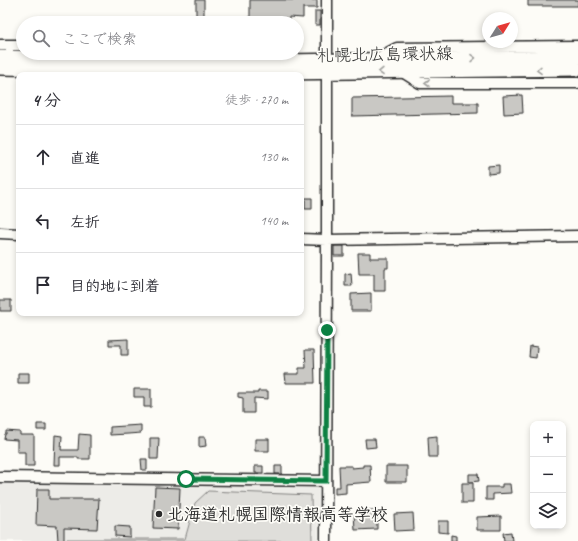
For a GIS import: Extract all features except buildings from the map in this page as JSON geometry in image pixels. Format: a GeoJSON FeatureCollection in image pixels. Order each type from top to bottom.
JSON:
{"type":"FeatureCollection","features":[{"type":"Feature","properties":{"kind":"main road","name":"札幌北広島環状線"},"geometry":{"type":"LineString","coordinates":[[0,57],[16,57]]}},
{"type":"Feature","properties":{"kind":"main road","name":"札幌北広島環状線"},"geometry":{"type":"LineString","coordinates":[[298,72],[327,66],[375,60],[578,57]]}},
{"type":"Feature","properties":{"kind":"main road","name":"札幌北広島環状線"},"geometry":{"type":"LineString","coordinates":[[279,60],[327,66],[401,71],[578,69]]}},
{"type":"Feature","properties":{"kind":"main road","name":"札幌北広島環状線"},"geometry":{"type":"LineString","coordinates":[[0,68],[197,72]]}},
{"type":"Feature","properties":{"kind":"street"},"geometry":{"type":"LineString","coordinates":[[326,541],[327,0]]}},
{"type":"Feature","properties":{"kind":"street"},"geometry":{"type":"LineString","coordinates":[[0,45],[16,45]]}},
{"type":"Feature","properties":{"kind":"street"},"geometry":{"type":"LineString","coordinates":[[375,60],[397,48],[578,46]]}},
{"type":"Feature","properties":{"kind":"street"},"geometry":{"type":"LineString","coordinates":[[15,68],[21,72]]}},
{"type":"Feature","properties":{"kind":"street"},"geometry":{"type":"LineString","coordinates":[[401,71],[420,83],[578,82]]}},
{"type":"Feature","properties":{"kind":"street"},"geometry":{"type":"LineString","coordinates":[[0,233],[16,234]]}},
{"type":"Feature","properties":{"kind":"street"},"geometry":{"type":"LineString","coordinates":[[304,240],[578,236]]}},
{"type":"Feature","properties":{"kind":"street"},"geometry":{"type":"LineString","coordinates":[[0,477],[326,481]]}},
{"type":"Feature","properties":{"kind":"shaded area","name":"北海道札幌国際情報高等学校"},"geometry":{"type":"Polygon","coordinates":[[[0,481],[319,487],[318,541],[0,541],[0,481]]]}},
{"type":"Feature","properties":{"kind":"shaded area"},"geometry":{"type":"Polygon","coordinates":[[[208,491],[311,495],[312,541],[67,541],[67,539],[185,539],[195,503],[208,491]]]}},
{"type":"Feature","properties":{"kind":"place","name":"北海道札幌国際情報高等学校"},"geometry":{"type":"Point","coordinates":[159,514]}},
{"type":"Feature","properties":{"kind":"route"},"geometry":{"type":"LineString","coordinates":[[186,479],[326,481],[327,330]]}}]}
